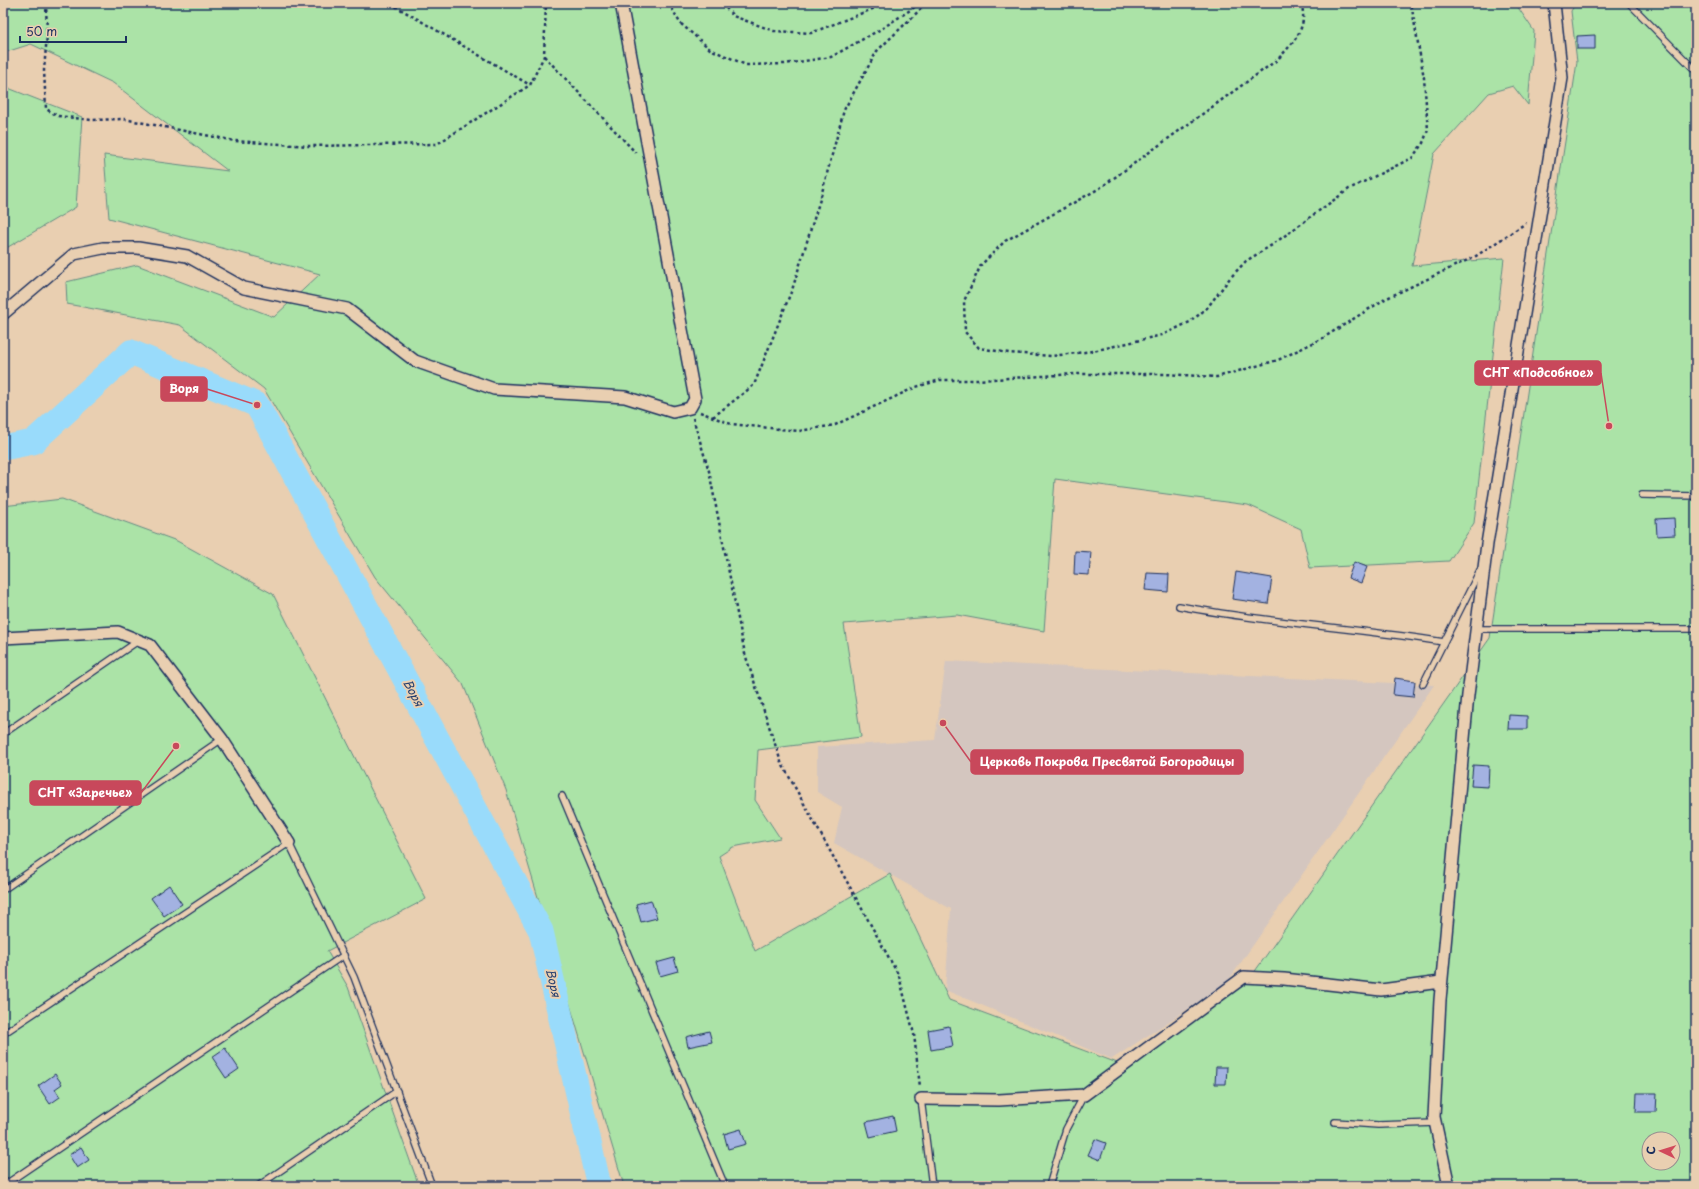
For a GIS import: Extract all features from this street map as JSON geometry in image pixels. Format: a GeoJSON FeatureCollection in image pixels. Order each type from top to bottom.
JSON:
{"type":"FeatureCollection","features":[{"type":"Feature","properties":{"kind":"street"},"geometry":{"type":"LineString","coordinates":[[3,314],[74,254],[103,248],[138,248],[187,256],[244,288],[347,309],[415,361],[494,388],[625,397],[673,412],[690,408],[695,400],[621,3]]}},
{"type":"Feature","properties":{"kind":"street"},"geometry":{"type":"LineString","coordinates":[[1449,1186],[1434,1117],[1441,982],[1468,695],[1484,562],[1562,78],[1554,3]]}},
{"type":"Feature","properties":{"kind":"street"},"geometry":{"type":"LineString","coordinates":[[3,638],[118,632],[150,645],[222,739],[289,843]]}},
{"type":"Feature","properties":{"kind":"street"},"geometry":{"type":"LineString","coordinates":[[921,1099],[999,1100],[1084,1095],[1244,978],[1284,979],[1381,990],[1441,982]]}},
{"type":"Feature","properties":{"kind":"lane"},"geometry":{"type":"LineString","coordinates":[[1630,3],[1696,71]]}},
{"type":"Feature","properties":{"kind":"lane"},"geometry":{"type":"LineString","coordinates":[[1642,495],[1696,496]]}},
{"type":"Feature","properties":{"kind":"lane"},"geometry":{"type":"LineString","coordinates":[[1423,684],[1484,562]]}},
{"type":"Feature","properties":{"kind":"lane"},"geometry":{"type":"LineString","coordinates":[[1179,606],[1228,616],[1406,636],[1444,642]]}},
{"type":"Feature","properties":{"kind":"lane"},"geometry":{"type":"LineString","coordinates":[[1476,629],[1696,628]]}},
{"type":"Feature","properties":{"kind":"lane"},"geometry":{"type":"LineString","coordinates":[[3,734],[139,640]]}},
{"type":"Feature","properties":{"kind":"lane"},"geometry":{"type":"LineString","coordinates":[[3,890],[222,739]]}},
{"type":"Feature","properties":{"kind":"lane"},"geometry":{"type":"LineString","coordinates":[[562,796],[725,1186]]}},
{"type":"Feature","properties":{"kind":"lane"},"geometry":{"type":"LineString","coordinates":[[3,1034],[289,843],[354,977],[432,1186]]}},
{"type":"Feature","properties":{"kind":"lane"},"geometry":{"type":"LineString","coordinates":[[3,1186],[344,955]]}},
{"type":"Feature","properties":{"kind":"lane"},"geometry":{"type":"LineString","coordinates":[[258,1186],[397,1091]]}},
{"type":"Feature","properties":{"kind":"lane"},"geometry":{"type":"LineString","coordinates":[[1049,1186],[1066,1129],[1084,1095]]}},
{"type":"Feature","properties":{"kind":"lane"},"geometry":{"type":"LineString","coordinates":[[921,1099],[932,1186]]}},
{"type":"Feature","properties":{"kind":"lane"},"geometry":{"type":"LineString","coordinates":[[1336,1122],[1378,1124],[1436,1123]]}},
{"type":"Feature","properties":{"kind":"path"},"geometry":{"type":"LineString","coordinates":[[46,3],[47,35],[44,70],[46,109],[58,116],[91,120],[124,119],[235,141],[308,146],[437,144],[530,85],[544,56],[546,3]]}},
{"type":"Feature","properties":{"kind":"path"},"geometry":{"type":"LineString","coordinates":[[390,3],[530,85]]}},
{"type":"Feature","properties":{"kind":"path"},"geometry":{"type":"LineString","coordinates":[[669,3],[680,23],[710,49],[746,65],[785,64],[831,57],[881,29],[921,3]]}},
{"type":"Feature","properties":{"kind":"path"},"geometry":{"type":"LineString","coordinates":[[722,3],[733,16],[774,31],[812,33],[888,3]]}},
{"type":"Feature","properties":{"kind":"path"},"geometry":{"type":"LineString","coordinates":[[713,417],[754,385],[794,287],[821,196],[844,110],[877,51],[927,3]]}},
{"type":"Feature","properties":{"kind":"path"},"geometry":{"type":"LineString","coordinates":[[1301,3],[1304,13],[1299,36],[1277,60],[1100,188],[1005,241],[981,265],[964,301],[965,332],[979,348],[1009,353],[1052,356],[1093,351],[1162,336],[1190,322],[1207,308],[1230,278],[1246,262],[1272,245],[1309,217],[1349,189],[1412,158],[1423,143],[1428,130],[1424,78],[1411,3]]}},
{"type":"Feature","properties":{"kind":"path"},"geometry":{"type":"LineString","coordinates":[[544,56],[636,154]]}},
{"type":"Feature","properties":{"kind":"path"},"geometry":{"type":"LineString","coordinates":[[690,408],[731,424],[799,431],[835,425],[916,387],[940,380],[978,380],[1082,374],[1165,374],[1217,377],[1278,360],[1323,338],[1385,299],[1476,256],[1541,212]]}},
{"type":"Feature","properties":{"kind":"path"},"geometry":{"type":"LineString","coordinates":[[690,408],[709,471],[745,654],[781,762],[899,976],[914,1034],[921,1099]]}},
{"type":"Feature","properties":{"kind":"shaded area"},"geometry":{"type":"Polygon","coordinates":[[[946,661],[1434,685],[1226,984],[1112,1059],[945,990],[951,909],[834,843],[842,807],[817,792],[817,747],[935,740],[946,661]]]}},
{"type":"Feature","properties":{"kind":"green space"},"geometry":{"type":"Polygon","coordinates":[[[3,3],[1515,3],[1534,31],[1528,105],[1513,86],[1489,93],[1434,154],[1412,266],[1504,258],[1474,523],[1449,561],[1310,568],[1301,529],[1248,505],[1055,479],[1044,631],[957,615],[844,624],[861,737],[758,750],[755,800],[780,838],[733,847],[719,856],[755,951],[890,874],[949,1000],[1120,1064],[1246,984],[1490,638],[1577,62],[1571,11],[1576,3],[1696,3],[1696,1186],[624,1186],[506,790],[463,684],[375,577],[264,389],[180,325],[67,304],[66,282],[137,265],[274,317],[320,274],[109,218],[104,155],[228,171],[113,83],[31,44],[3,53],[3,3]]]}},
{"type":"Feature","properties":{"kind":"green space"},"geometry":{"type":"Polygon","coordinates":[[[3,86],[82,117],[76,207],[3,250],[3,86]]]}},
{"type":"Feature","properties":{"kind":"green space"},"geometry":{"type":"Polygon","coordinates":[[[62,499],[177,541],[273,594],[426,899],[327,951],[348,987],[419,1186],[3,1186],[3,506],[62,499]]]}},
{"type":"Feature","properties":{"kind":"building"},"geometry":{"type":"Polygon","coordinates":[[[1595,35],[1595,49],[1577,49],[1577,36],[1595,35]]]}},
{"type":"Feature","properties":{"kind":"building"},"geometry":{"type":"Polygon","coordinates":[[[1674,518],[1675,535],[1657,536],[1656,519],[1674,518]]]}},
{"type":"Feature","properties":{"kind":"building"},"geometry":{"type":"Polygon","coordinates":[[[1075,551],[1091,552],[1089,575],[1074,574],[1075,551]]]}},
{"type":"Feature","properties":{"kind":"building"},"geometry":{"type":"Polygon","coordinates":[[[1354,562],[1367,567],[1361,583],[1348,578],[1354,562]]]}},
{"type":"Feature","properties":{"kind":"building"},"geometry":{"type":"Polygon","coordinates":[[[1236,572],[1272,578],[1268,604],[1232,599],[1236,572]]]}},
{"type":"Feature","properties":{"kind":"building"},"geometry":{"type":"Polygon","coordinates":[[[1147,573],[1169,574],[1168,592],[1145,590],[1147,573]]]}},
{"type":"Feature","properties":{"kind":"building"},"geometry":{"type":"Polygon","coordinates":[[[1395,678],[1415,681],[1413,697],[1393,695],[1395,678]]]}},
{"type":"Feature","properties":{"kind":"building"},"geometry":{"type":"Polygon","coordinates":[[[1509,715],[1527,716],[1527,729],[1508,729],[1509,715]]]}},
{"type":"Feature","properties":{"kind":"building"},"geometry":{"type":"Polygon","coordinates":[[[1473,765],[1489,766],[1488,787],[1471,786],[1473,765]]]}},
{"type":"Feature","properties":{"kind":"building"},"geometry":{"type":"Polygon","coordinates":[[[169,885],[182,904],[164,916],[151,898],[169,885]]]}},
{"type":"Feature","properties":{"kind":"building"},"geometry":{"type":"Polygon","coordinates":[[[651,900],[657,918],[641,922],[636,904],[651,900]]]}},
{"type":"Feature","properties":{"kind":"building"},"geometry":{"type":"Polygon","coordinates":[[[674,958],[678,971],[660,976],[656,963],[674,958]]]}},
{"type":"Feature","properties":{"kind":"building"},"geometry":{"type":"Polygon","coordinates":[[[949,1026],[953,1046],[931,1050],[928,1030],[949,1026]]]}},
{"type":"Feature","properties":{"kind":"building"},"geometry":{"type":"Polygon","coordinates":[[[709,1031],[712,1042],[688,1047],[686,1037],[709,1031]]]}},
{"type":"Feature","properties":{"kind":"building"},"geometry":{"type":"Polygon","coordinates":[[[225,1048],[239,1069],[226,1078],[212,1057],[225,1048]]]}},
{"type":"Feature","properties":{"kind":"building"},"geometry":{"type":"Polygon","coordinates":[[[1216,1067],[1227,1067],[1226,1084],[1215,1084],[1216,1067]]]}},
{"type":"Feature","properties":{"kind":"building"},"geometry":{"type":"Polygon","coordinates":[[[55,1074],[62,1084],[55,1089],[60,1097],[50,1104],[38,1086],[55,1074]]]}},
{"type":"Feature","properties":{"kind":"building"},"geometry":{"type":"Polygon","coordinates":[[[1637,1093],[1657,1093],[1656,1112],[1636,1112],[1637,1093]]]}},
{"type":"Feature","properties":{"kind":"building"},"geometry":{"type":"Polygon","coordinates":[[[893,1116],[896,1131],[870,1137],[866,1122],[893,1116]]]}},
{"type":"Feature","properties":{"kind":"building"},"geometry":{"type":"Polygon","coordinates":[[[741,1129],[746,1144],[728,1149],[724,1134],[741,1129]]]}},
{"type":"Feature","properties":{"kind":"building"},"geometry":{"type":"Polygon","coordinates":[[[1095,1139],[1106,1143],[1100,1160],[1088,1155],[1095,1139]]]}},
{"type":"Feature","properties":{"kind":"building"},"geometry":{"type":"Polygon","coordinates":[[[81,1147],[89,1160],[77,1168],[69,1155],[81,1147]]]}},
{"type":"Feature","properties":{"kind":"waterway","name":"Воря"},"geometry":{"type":"LineString","coordinates":[[3,448],[33,442],[131,352],[257,405],[541,931],[599,1186]]}},
{"type":"Feature","properties":{"kind":"place","name":"Воря"},"geometry":{"type":"Point","coordinates":[257,405]}},
{"type":"Feature","properties":{"kind":"place","name":"СНТ «Подсобное»"},"geometry":{"type":"Point","coordinates":[1609,426]}},
{"type":"Feature","properties":{"kind":"place","name":"Церковь Покрова Пресвятой Богородицы"},"geometry":{"type":"Point","coordinates":[943,723]}},
{"type":"Feature","properties":{"kind":"place","name":"СНТ «Заречье»"},"geometry":{"type":"Point","coordinates":[176,746]}}]}
